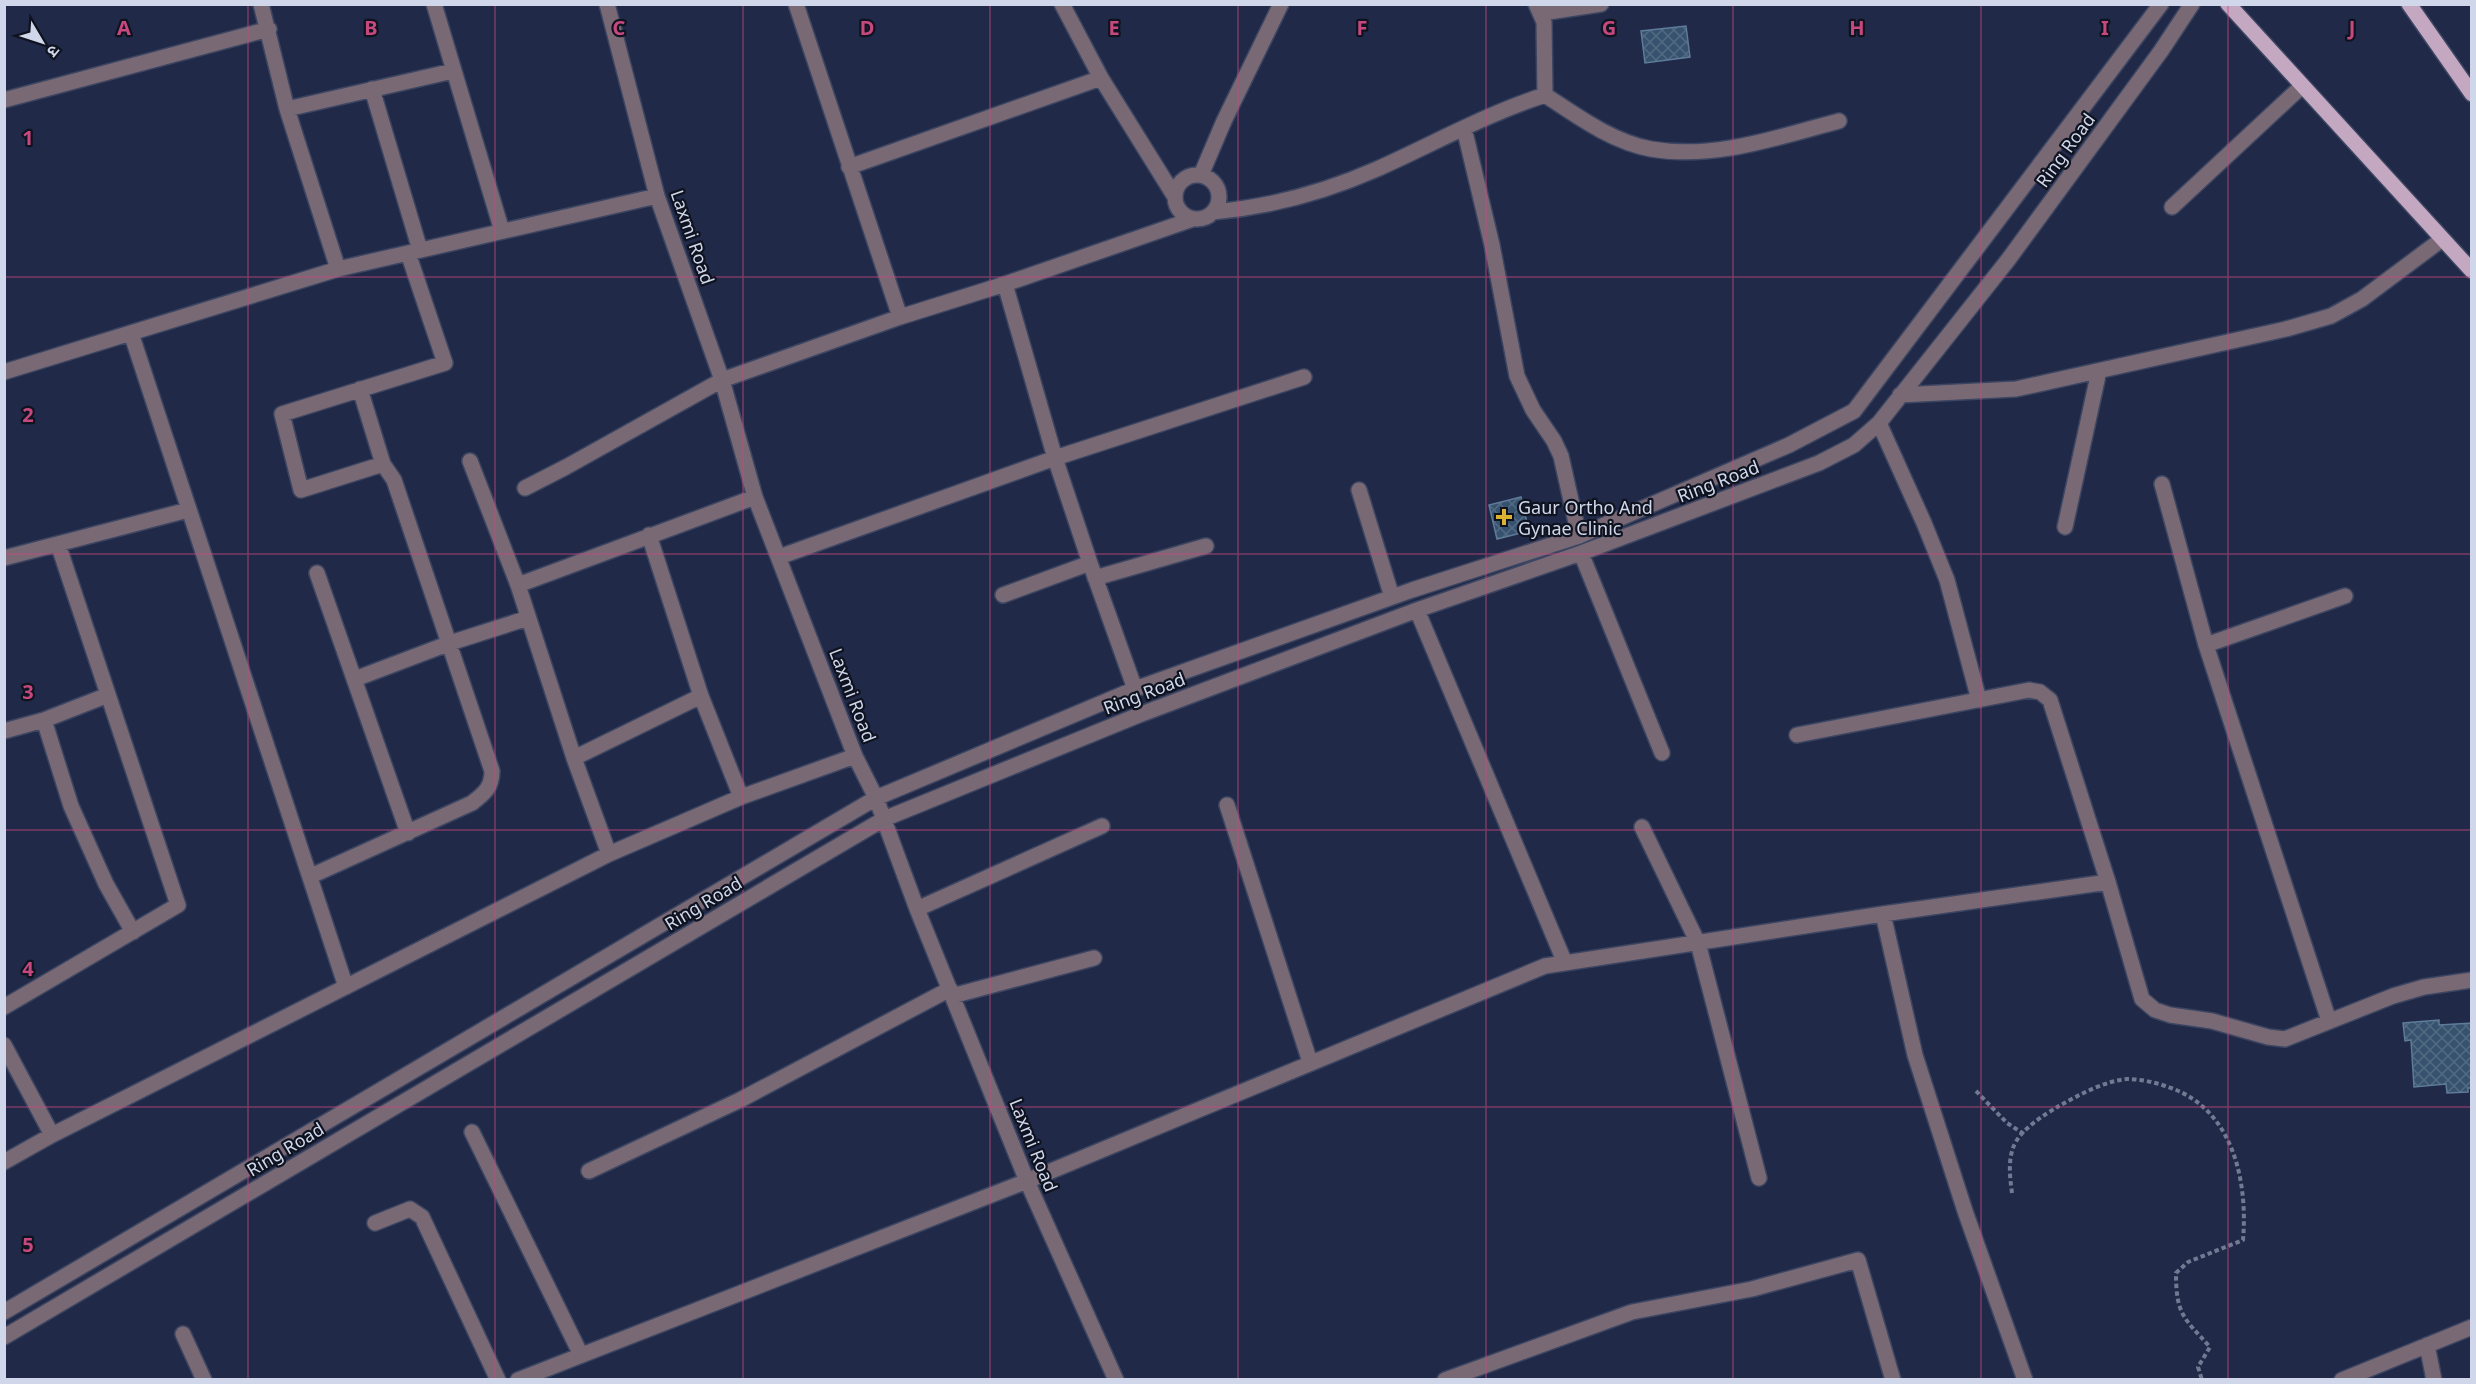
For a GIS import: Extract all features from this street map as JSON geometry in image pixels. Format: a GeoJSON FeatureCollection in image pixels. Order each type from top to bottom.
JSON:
{"type":"FeatureCollection","features":[{"type":"Feature","properties":{"kind":"main road"},"geometry":{"type":"LineString","coordinates":[[2228,4],[2441,240],[2472,271]]}},
{"type":"Feature","properties":{"kind":"main road"},"geometry":{"type":"LineString","coordinates":[[2409,4],[2472,94]]}},
{"type":"Feature","properties":{"kind":"street"},"geometry":{"type":"LineString","coordinates":[[261,4],[287,109],[338,269]]}},
{"type":"Feature","properties":{"kind":"street"},"geometry":{"type":"LineString","coordinates":[[434,4],[501,231]]}},
{"type":"Feature","properties":{"kind":"street","name":"Laxmi Road"},"geometry":{"type":"LineString","coordinates":[[607,4],[657,196],[722,380],[755,497],[855,756],[876,798],[917,909],[1027,1181],[1116,1380]]}},
{"type":"Feature","properties":{"kind":"street"},"geometry":{"type":"LineString","coordinates":[[796,4],[900,317]]}},
{"type":"Feature","properties":{"kind":"street"},"geometry":{"type":"LineString","coordinates":[[1062,4],[1101,78],[1175,197],[1182,213],[1193,219]]}},
{"type":"Feature","properties":{"kind":"street"},"geometry":{"type":"LineString","coordinates":[[1201,175],[1224,121],[1281,4]]}},
{"type":"Feature","properties":{"kind":"street"},"geometry":{"type":"LineString","coordinates":[[1545,95],[1545,31],[1539,9],[1601,4]]}},
{"type":"Feature","properties":{"kind":"street","name":"Ring Road"},"geometry":{"type":"LineString","coordinates":[[4,1312],[876,798],[1135,689],[1392,597],[1579,536],[1789,445],[1854,411],[2161,4]]}},
{"type":"Feature","properties":{"kind":"street","name":"Ring Road"},"geometry":{"type":"LineString","coordinates":[[4,1337],[884,819],[1139,715],[1417,610],[1581,553],[1819,463],[1854,445],[1879,423],[2008,260],[2161,51],[2192,4]]}},
{"type":"Feature","properties":{"kind":"street"},"geometry":{"type":"LineString","coordinates":[[4,100],[269,29]]}},
{"type":"Feature","properties":{"kind":"street"},"geometry":{"type":"LineString","coordinates":[[287,109],[453,71]]}},
{"type":"Feature","properties":{"kind":"street"},"geometry":{"type":"LineString","coordinates":[[849,167],[1101,78]]}},
{"type":"Feature","properties":{"kind":"street"},"geometry":{"type":"LineString","coordinates":[[2172,207],[2302,86]]}},
{"type":"Feature","properties":{"kind":"street"},"geometry":{"type":"LineString","coordinates":[[372,89],[445,363],[282,414],[301,490],[383,464]]}},
{"type":"Feature","properties":{"kind":"street"},"geometry":{"type":"LineString","coordinates":[[1213,212],[1239,210],[1297,198],[1374,170],[1513,105],[1545,95],[1613,136],[1650,149],[1688,152],[1725,150],[1839,121]]}},
{"type":"Feature","properties":{"kind":"street"},"geometry":{"type":"LineString","coordinates":[[1464,128],[1492,245],[1517,376],[1528,401],[1561,456],[1579,536]]}},
{"type":"Feature","properties":{"kind":"street"},"geometry":{"type":"LineString","coordinates":[[525,488],[722,380],[900,317],[1005,284],[1193,219],[1208,217],[1217,207],[1220,194],[1214,182],[1201,175],[1186,178],[1180,183],[1175,197]]}},
{"type":"Feature","properties":{"kind":"street"},"geometry":{"type":"LineString","coordinates":[[4,372],[338,269],[657,196]]}},
{"type":"Feature","properties":{"kind":"street"},"geometry":{"type":"LineString","coordinates":[[1900,395],[2016,389],[2286,329],[2331,316],[2362,299],[2441,240]]}},
{"type":"Feature","properties":{"kind":"street"},"geometry":{"type":"LineString","coordinates":[[1005,284],[1055,458],[1089,563],[1135,689]]}},
{"type":"Feature","properties":{"kind":"street"},"geometry":{"type":"LineString","coordinates":[[130,333],[346,987]]}},
{"type":"Feature","properties":{"kind":"street"},"geometry":{"type":"LineString","coordinates":[[2065,527],[2099,371]]}},
{"type":"Feature","properties":{"kind":"street"},"geometry":{"type":"LineString","coordinates":[[779,556],[1055,458],[1304,377]]}},
{"type":"Feature","properties":{"kind":"street"},"geometry":{"type":"LineString","coordinates":[[311,876],[472,803],[485,793],[492,782],[492,771],[450,643],[394,480],[383,464],[360,389]]}},
{"type":"Feature","properties":{"kind":"street"},"geometry":{"type":"LineString","coordinates":[[1879,423],[1947,580],[1979,699]]}},
{"type":"Feature","properties":{"kind":"street"},"geometry":{"type":"LineString","coordinates":[[470,461],[518,585],[574,758],[609,854]]}},
{"type":"Feature","properties":{"kind":"street"},"geometry":{"type":"LineString","coordinates":[[2162,484],[2206,645],[2329,1021]]}},
{"type":"Feature","properties":{"kind":"street"},"geometry":{"type":"LineString","coordinates":[[1359,490],[1392,597]]}},
{"type":"Feature","properties":{"kind":"street"},"geometry":{"type":"LineString","coordinates":[[518,585],[755,497]]}},
{"type":"Feature","properties":{"kind":"street"},"geometry":{"type":"LineString","coordinates":[[4,558],[188,510]]}},
{"type":"Feature","properties":{"kind":"street"},"geometry":{"type":"LineString","coordinates":[[649,535],[701,696],[741,797]]}},
{"type":"Feature","properties":{"kind":"street"},"geometry":{"type":"LineString","coordinates":[[4,1007],[178,905],[58,544]]}},
{"type":"Feature","properties":{"kind":"street"},"geometry":{"type":"LineString","coordinates":[[1095,578],[1206,546]]}},
{"type":"Feature","properties":{"kind":"street"},"geometry":{"type":"LineString","coordinates":[[1581,553],[1662,753]]}},
{"type":"Feature","properties":{"kind":"street"},"geometry":{"type":"LineString","coordinates":[[1003,595],[1089,563]]}},
{"type":"Feature","properties":{"kind":"street"},"geometry":{"type":"LineString","coordinates":[[317,573],[408,832]]}},
{"type":"Feature","properties":{"kind":"street"},"geometry":{"type":"LineString","coordinates":[[2206,645],[2345,596]]}},
{"type":"Feature","properties":{"kind":"street"},"geometry":{"type":"LineString","coordinates":[[1417,610],[1565,963]]}},
{"type":"Feature","properties":{"kind":"street"},"geometry":{"type":"LineString","coordinates":[[355,679],[450,643],[528,618]]}},
{"type":"Feature","properties":{"kind":"street"},"geometry":{"type":"LineString","coordinates":[[1797,735],[2029,690],[2040,692],[2050,700],[2108,882],[2142,999],[2155,1010],[2170,1016],[2212,1021],[2268,1037],[2285,1039],[2424,987],[2472,980]]}},
{"type":"Feature","properties":{"kind":"street"},"geometry":{"type":"LineString","coordinates":[[4,731],[44,720],[108,695]]}},
{"type":"Feature","properties":{"kind":"street"},"geometry":{"type":"LineString","coordinates":[[574,758],[701,696]]}},
{"type":"Feature","properties":{"kind":"street"},"geometry":{"type":"LineString","coordinates":[[44,720],[71,806],[106,884],[133,932]]}},
{"type":"Feature","properties":{"kind":"street"},"geometry":{"type":"LineString","coordinates":[[4,1162],[52,1135],[609,854],[741,797],[855,756]]}},
{"type":"Feature","properties":{"kind":"street"},"geometry":{"type":"LineString","coordinates":[[1227,805],[1310,1062]]}},
{"type":"Feature","properties":{"kind":"street"},"geometry":{"type":"LineString","coordinates":[[917,909],[1102,826]]}},
{"type":"Feature","properties":{"kind":"street"},"geometry":{"type":"LineString","coordinates":[[1642,827],[1698,943],[1759,1178]]}},
{"type":"Feature","properties":{"kind":"street"},"geometry":{"type":"LineString","coordinates":[[518,1380],[1027,1181],[1545,966],[2108,882]]}},
{"type":"Feature","properties":{"kind":"street"},"geometry":{"type":"LineString","coordinates":[[1883,914],[1915,1054],[1965,1211],[2025,1380]]}},
{"type":"Feature","properties":{"kind":"street"},"geometry":{"type":"LineString","coordinates":[[589,1171],[740,1100],[951,992],[1094,958]]}},
{"type":"Feature","properties":{"kind":"street"},"geometry":{"type":"LineString","coordinates":[[4,1045],[52,1135]]}},
{"type":"Feature","properties":{"kind":"street"},"geometry":{"type":"LineString","coordinates":[[472,1132],[580,1355]]}},
{"type":"Feature","properties":{"kind":"street"},"geometry":{"type":"LineString","coordinates":[[375,1223],[410,1209],[422,1217],[498,1380]]}},
{"type":"Feature","properties":{"kind":"street"},"geometry":{"type":"LineString","coordinates":[[1444,1380],[1632,1312],[1752,1289],[1858,1260],[1893,1380]]}},
{"type":"Feature","properties":{"kind":"street"},"geometry":{"type":"LineString","coordinates":[[2342,1380],[2472,1327]]}},
{"type":"Feature","properties":{"kind":"street"},"geometry":{"type":"LineString","coordinates":[[183,1334],[204,1380]]}},
{"type":"Feature","properties":{"kind":"street"},"geometry":{"type":"LineString","coordinates":[[2427,1345],[2434,1380]]}},
{"type":"Feature","properties":{"kind":"path"},"geometry":{"type":"LineString","coordinates":[[2012,1193],[2010,1172],[2013,1146],[2036,1119],[2094,1088],[2126,1079],[2159,1083],[2187,1094],[2210,1112],[2228,1138],[2238,1169],[2245,1217],[2243,1240],[2188,1262],[2176,1273],[2176,1291],[2182,1316],[2210,1347],[2198,1367],[2202,1380]]}},
{"type":"Feature","properties":{"kind":"path"},"geometry":{"type":"LineString","coordinates":[[1976,1091],[2007,1123],[2024,1134]]}},
{"type":"Feature","properties":{"kind":"building"},"geometry":{"type":"Polygon","coordinates":[[[1686,26],[1690,57],[1645,63],[1641,31],[1686,26]]]}},
{"type":"Feature","properties":{"kind":"building"},"geometry":{"type":"Polygon","coordinates":[[[1521,497],[1529,531],[1497,539],[1489,505],[1521,497]]]}},
{"type":"Feature","properties":{"kind":"building"},"geometry":{"type":"Polygon","coordinates":[[[2439,1020],[2439,1025],[2472,1023],[2472,1088],[2468,1088],[2468,1092],[2447,1093],[2446,1084],[2414,1087],[2411,1040],[2405,1041],[2403,1023],[2439,1020]]]}},
{"type":"Feature","properties":{"kind":"place","name":"Gaur Ortho And Gynae Clinic"},"geometry":{"type":"Point","coordinates":[1504,517]}}]}
